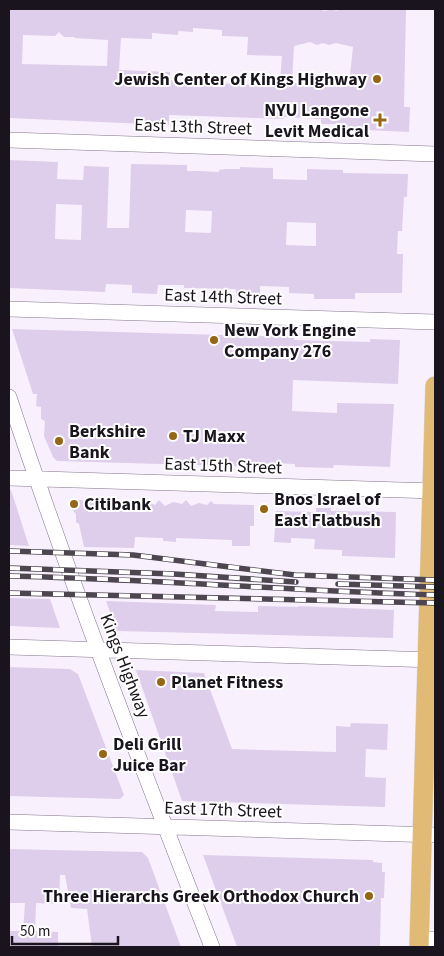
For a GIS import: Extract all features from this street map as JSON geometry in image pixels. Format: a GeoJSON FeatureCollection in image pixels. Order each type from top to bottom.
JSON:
{"type":"FeatureCollection","features":[{"type":"Feature","properties":{"kind":"main road"},"geometry":{"type":"LineString","coordinates":[[424,942],[429,835],[435,386]]}},
{"type":"Feature","properties":{"kind":"street","name":"East 13th Street"},"geometry":{"type":"LineString","coordinates":[[9,140],[435,154]]}},
{"type":"Feature","properties":{"kind":"street","name":"East 14th Street"},"geometry":{"type":"LineString","coordinates":[[9,309],[435,322]]}},
{"type":"Feature","properties":{"kind":"street","name":"Kings Highway"},"geometry":{"type":"LineString","coordinates":[[9,397],[36,479],[98,649],[212,947]]}},
{"type":"Feature","properties":{"kind":"street","name":"East 15th Street"},"geometry":{"type":"LineString","coordinates":[[9,478],[434,491]]}},
{"type":"Feature","properties":{"kind":"street"},"geometry":{"type":"LineString","coordinates":[[9,647],[431,659]]}},
{"type":"Feature","properties":{"kind":"street","name":"East 17th Street"},"geometry":{"type":"LineString","coordinates":[[9,822],[429,835]]}},
{"type":"Feature","properties":{"kind":"building"},"geometry":{"type":"Polygon","coordinates":[[[9,9],[321,9],[324,11],[333,9],[336,11],[341,9],[406,9],[404,107],[410,107],[409,132],[345,129],[345,124],[321,124],[321,119],[284,117],[284,119],[169,115],[169,125],[9,118],[9,9]],[[193,28],[193,32],[178,31],[178,35],[152,33],[152,39],[121,38],[119,70],[170,72],[170,80],[220,81],[219,83],[257,85],[257,81],[280,81],[282,56],[247,55],[248,37],[222,36],[222,30],[193,28]],[[59,32],[55,36],[23,35],[22,64],[107,66],[108,40],[64,37],[59,32]],[[310,42],[294,46],[292,83],[349,84],[353,47],[336,43],[317,45],[310,42]]]}},
{"type":"Feature","properties":{"kind":"building"},"geometry":{"type":"Polygon","coordinates":[[[9,160],[58,162],[57,179],[83,180],[84,166],[109,167],[107,228],[129,228],[131,164],[187,165],[187,171],[219,172],[219,170],[225,169],[240,169],[240,167],[273,168],[273,179],[307,180],[307,169],[343,170],[343,173],[408,174],[407,197],[404,197],[402,231],[398,231],[397,254],[403,254],[402,293],[355,293],[355,299],[314,299],[314,294],[289,293],[289,287],[260,286],[260,297],[236,296],[236,289],[184,288],[184,285],[158,285],[157,294],[132,293],[132,285],[106,284],[105,292],[9,288],[9,160]],[[56,204],[55,239],[81,240],[82,205],[56,204]],[[186,210],[185,232],[211,233],[212,211],[186,210]],[[287,222],[286,245],[316,246],[316,223],[287,222]]]}},
{"type":"Feature","properties":{"kind":"building"},"geometry":{"type":"Polygon","coordinates":[[[12,329],[294,337],[294,340],[370,342],[370,339],[400,340],[398,384],[293,380],[292,411],[337,413],[337,403],[394,404],[390,467],[334,465],[333,468],[295,467],[295,464],[269,463],[269,467],[57,461],[53,457],[44,436],[45,421],[41,419],[41,407],[36,406],[37,394],[33,394],[12,329]]]}},
{"type":"Feature","properties":{"kind":"building"},"geometry":{"type":"Polygon","coordinates":[[[9,490],[11,490],[29,546],[9,545],[9,490]]]}},
{"type":"Feature","properties":{"kind":"building"},"geometry":{"type":"Polygon","coordinates":[[[75,500],[147,501],[155,505],[159,500],[165,506],[173,502],[182,504],[186,500],[191,506],[199,503],[207,505],[211,501],[214,504],[254,505],[254,526],[250,526],[250,546],[232,546],[232,540],[176,538],[176,542],[163,541],[163,538],[135,537],[134,548],[84,547],[79,524],[76,522],[76,514],[71,508],[75,500]]]}},
{"type":"Feature","properties":{"kind":"building"},"geometry":{"type":"Polygon","coordinates":[[[316,508],[331,508],[331,511],[396,512],[395,558],[342,556],[342,550],[314,549],[315,539],[291,538],[291,543],[274,542],[276,511],[316,512],[316,508]]]}},
{"type":"Feature","properties":{"kind":"building"},"geometry":{"type":"Polygon","coordinates":[[[9,598],[50,599],[60,628],[9,626],[9,598]]]}},
{"type":"Feature","properties":{"kind":"building"},"geometry":{"type":"Polygon","coordinates":[[[106,601],[216,605],[215,611],[258,612],[258,606],[394,610],[393,638],[117,631],[106,601]]]}},
{"type":"Feature","properties":{"kind":"building"},"geometry":{"type":"Polygon","coordinates":[[[9,667],[70,669],[78,674],[124,795],[120,799],[9,796],[9,667]]]}},
{"type":"Feature","properties":{"kind":"building"},"geometry":{"type":"Polygon","coordinates":[[[136,670],[204,673],[232,749],[336,752],[336,726],[350,727],[351,723],[388,724],[387,750],[366,749],[365,777],[386,778],[385,807],[182,801],[136,670]]]}},
{"type":"Feature","properties":{"kind":"building"},"geometry":{"type":"Polygon","coordinates":[[[9,849],[142,852],[148,858],[181,947],[92,947],[87,909],[71,908],[65,875],[60,875],[59,904],[36,903],[35,931],[58,932],[58,947],[9,947],[9,931],[23,931],[25,903],[9,903],[9,849]]]}},
{"type":"Feature","properties":{"kind":"building"},"geometry":{"type":"Polygon","coordinates":[[[203,855],[373,860],[373,862],[382,863],[382,872],[385,872],[384,898],[381,898],[380,947],[237,947],[203,855]]]}},
{"type":"Feature","properties":{"kind":"railway"},"geometry":{"type":"LineString","coordinates":[[9,551],[133,555],[295,575],[435,580]]}},
{"type":"Feature","properties":{"kind":"railway"},"geometry":{"type":"LineString","coordinates":[[9,568],[174,574],[296,582]]}},
{"type":"Feature","properties":{"kind":"railway"},"geometry":{"type":"LineString","coordinates":[[9,576],[435,595]]}},
{"type":"Feature","properties":{"kind":"railway"},"geometry":{"type":"LineString","coordinates":[[338,584],[435,587]]}},
{"type":"Feature","properties":{"kind":"railway"},"geometry":{"type":"LineString","coordinates":[[9,593],[435,603]]}},
{"type":"Feature","properties":{"kind":"place","name":"Jewish Center of Kings Highway"},"geometry":{"type":"Point","coordinates":[377,79]}},
{"type":"Feature","properties":{"kind":"place","name":"NYU Langone Levit Medical"},"geometry":{"type":"Point","coordinates":[380,120]}},
{"type":"Feature","properties":{"kind":"place","name":"New York Engine Company 276"},"geometry":{"type":"Point","coordinates":[214,340]}},
{"type":"Feature","properties":{"kind":"place","name":"TJ Maxx"},"geometry":{"type":"Point","coordinates":[173,436]}},
{"type":"Feature","properties":{"kind":"place","name":"Berkshire Bank"},"geometry":{"type":"Point","coordinates":[59,441]}},
{"type":"Feature","properties":{"kind":"place","name":"Citibank"},"geometry":{"type":"Point","coordinates":[74,504]}},
{"type":"Feature","properties":{"kind":"place","name":"Bnos Israel of East Flatbush"},"geometry":{"type":"Point","coordinates":[264,509]}},
{"type":"Feature","properties":{"kind":"place","name":"Planet Fitness"},"geometry":{"type":"Point","coordinates":[161,682]}},
{"type":"Feature","properties":{"kind":"place","name":"Deli Grill Juice Bar"},"geometry":{"type":"Point","coordinates":[103,754]}},
{"type":"Feature","properties":{"kind":"place","name":"Three Hierarchs Greek Orthodox Church"},"geometry":{"type":"Point","coordinates":[369,896]}}]}
